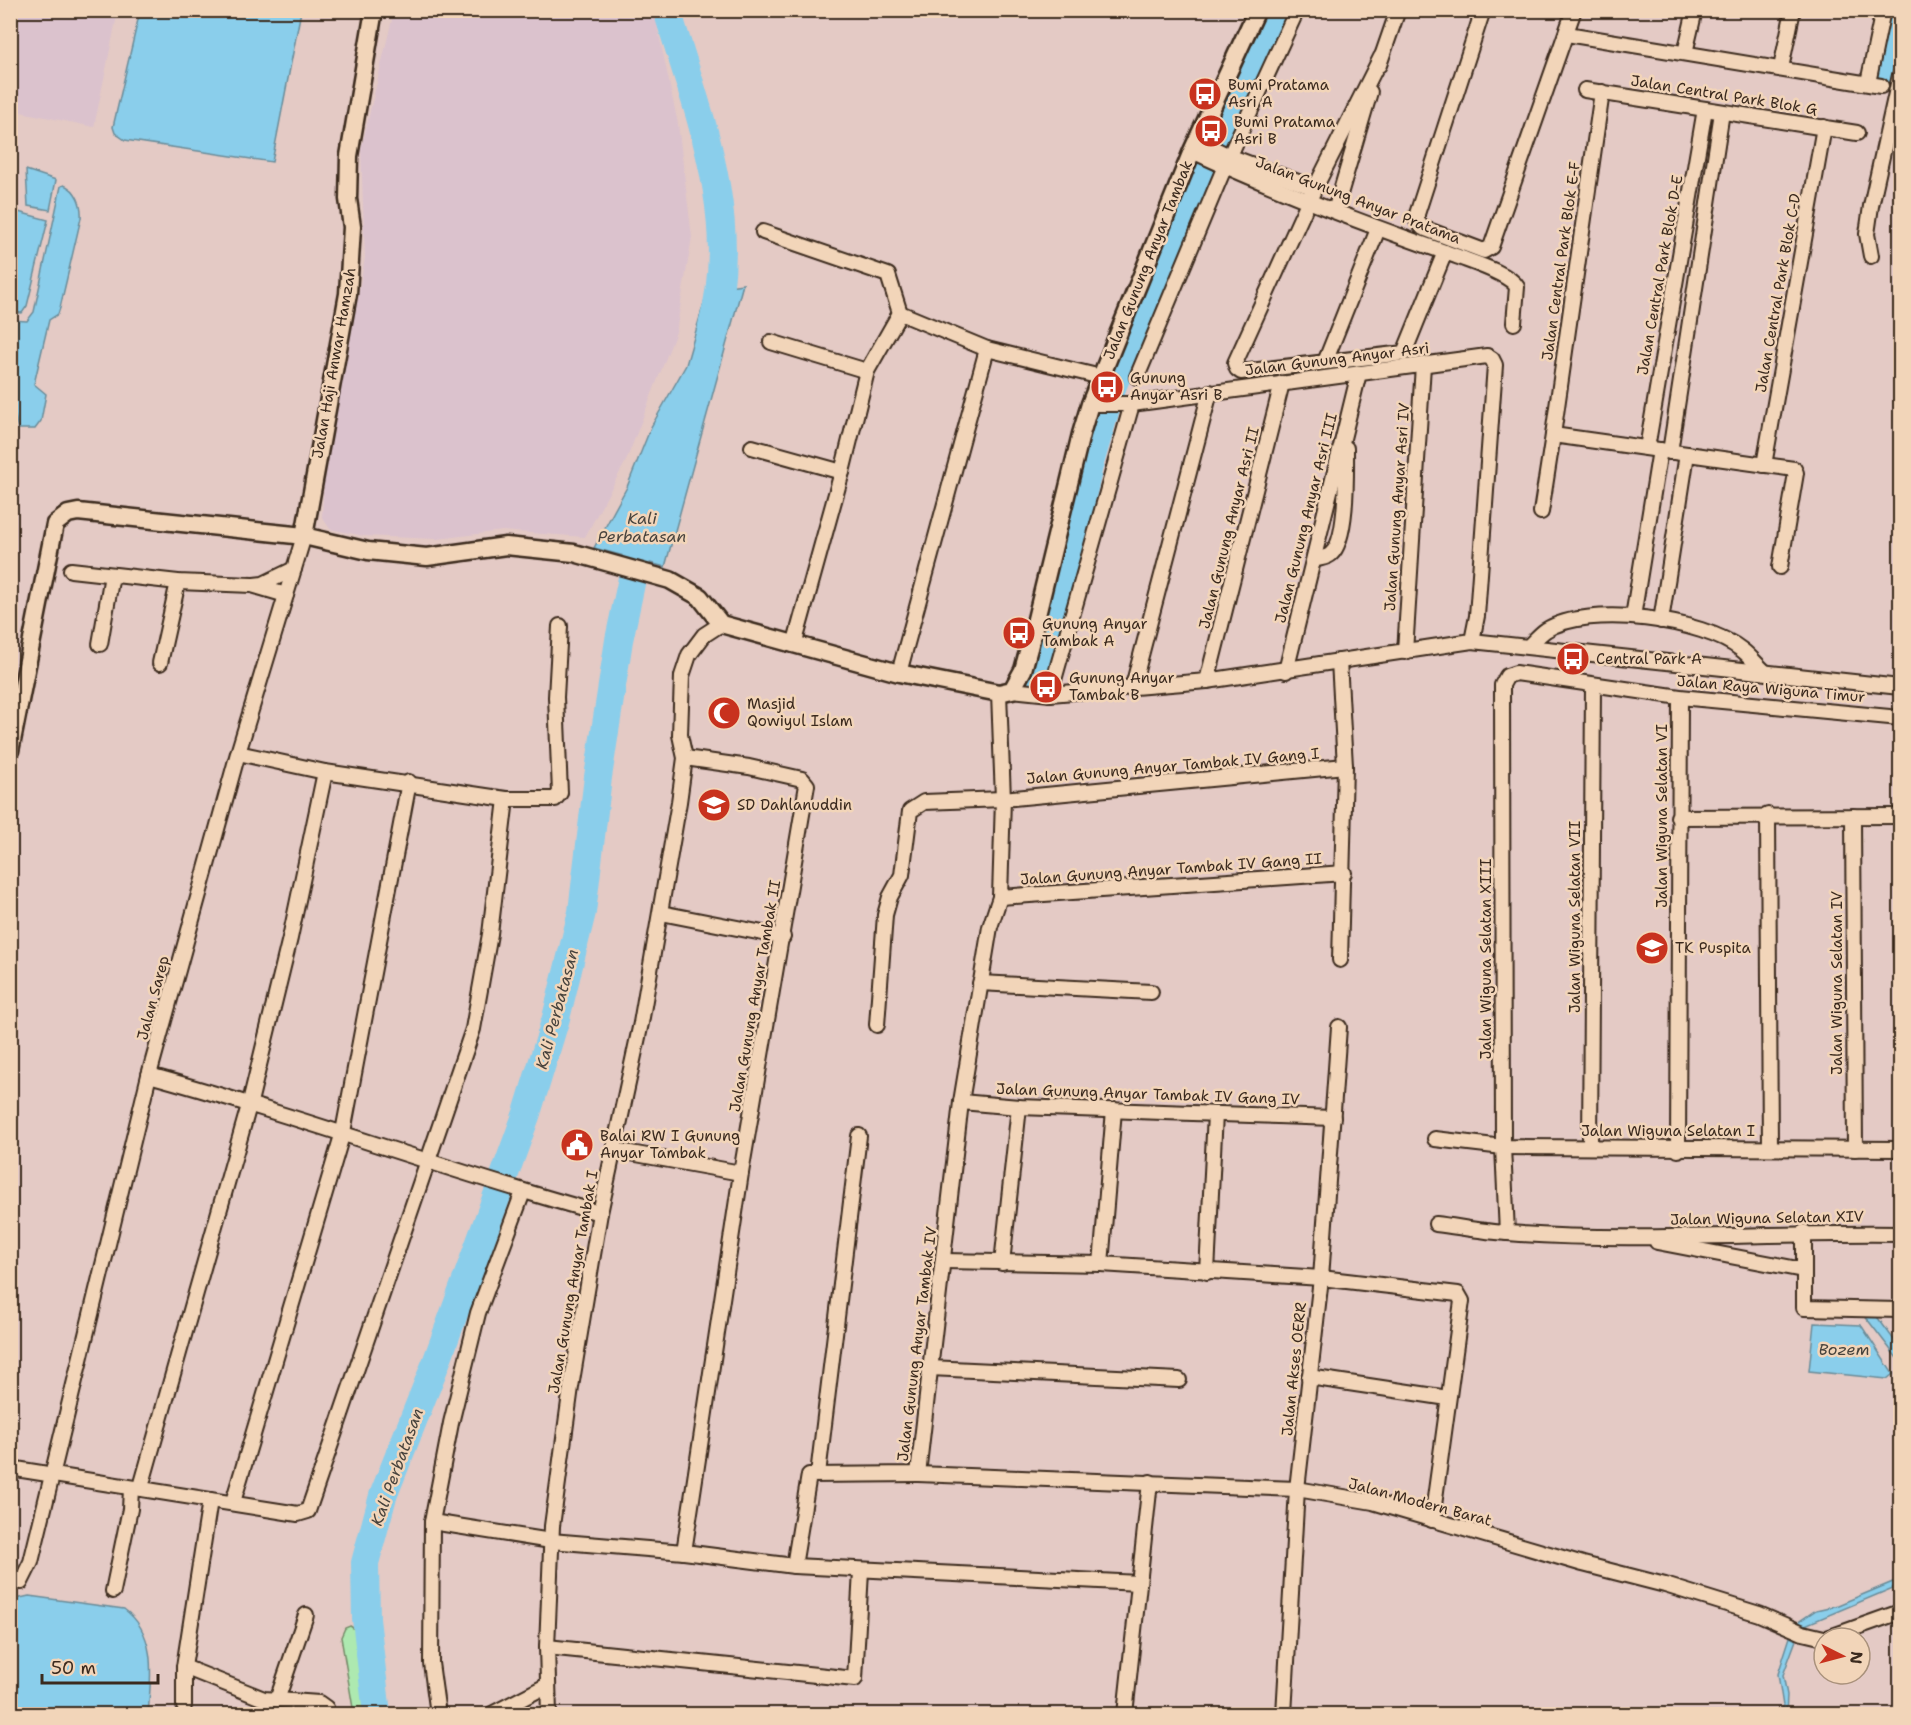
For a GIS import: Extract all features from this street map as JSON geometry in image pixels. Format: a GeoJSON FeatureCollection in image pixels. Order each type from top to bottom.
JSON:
{"type":"FeatureCollection","features":[{"type":"Feature","properties":{"kind":"street","name":"Jalan Haji Anwar Hamzah"},"geometry":{"type":"LineString","coordinates":[[304,536],[348,294],[352,227],[348,199],[348,156],[374,10]]}},
{"type":"Feature","properties":{"kind":"street","name":"Jalan Gunung Anyar Tambak"},"geometry":{"type":"LineString","coordinates":[[1006,692],[1023,670],[1081,434],[1098,404],[1101,377],[1212,154],[1257,10]]}},
{"type":"Feature","properties":{"kind":"street"},"geometry":{"type":"LineString","coordinates":[[1137,377],[1212,154],[1297,10]]}},
{"type":"Feature","properties":{"kind":"street"},"geometry":{"type":"LineString","coordinates":[[1335,211],[1381,57],[1398,10]]}},
{"type":"Feature","properties":{"kind":"street"},"geometry":{"type":"LineString","coordinates":[[1483,10],[1417,214],[1417,221],[1423,228],[1484,251],[1491,247],[1574,10]]}},
{"type":"Feature","properties":{"kind":"street"},"geometry":{"type":"LineString","coordinates":[[1685,53],[1695,10]]}},
{"type":"Feature","properties":{"kind":"street"},"geometry":{"type":"LineString","coordinates":[[1781,68],[1793,10]]}},
{"type":"Feature","properties":{"kind":"street"},"geometry":{"type":"LineString","coordinates":[[1567,34],[1874,84],[1883,10]]}},
{"type":"Feature","properties":{"kind":"street"},"geometry":{"type":"LineString","coordinates":[[1381,57],[1312,194],[1235,363],[1237,369],[1241,372],[1395,356],[1404,353],[1409,346],[1445,252]]}},
{"type":"Feature","properties":{"kind":"street"},"geometry":{"type":"LineString","coordinates":[[1870,256],[1867,234],[1871,206],[1900,75]]}},
{"type":"Feature","properties":{"kind":"street","name":"Jalan Central Park Blok G"},"geometry":{"type":"LineString","coordinates":[[1585,90],[1857,133]]}},
{"type":"Feature","properties":{"kind":"street","name":"Jalan Central Park Blok E-F"},"geometry":{"type":"LineString","coordinates":[[1541,512],[1602,92]]}},
{"type":"Feature","properties":{"kind":"street","name":"Jalan Central Park Blok D-E"},"geometry":{"type":"LineString","coordinates":[[1659,450],[1705,108]]}},
{"type":"Feature","properties":{"kind":"street"},"geometry":{"type":"LineString","coordinates":[[1633,617],[1659,450],[1722,112]]}},
{"type":"Feature","properties":{"kind":"street","name":"Jalan Central Park Blok C-D"},"geometry":{"type":"LineString","coordinates":[[1764,465],[1824,127]]}},
{"type":"Feature","properties":{"kind":"street","name":"Jalan Gunung Anyar Pratama"},"geometry":{"type":"LineString","coordinates":[[1212,154],[1312,194],[1335,211],[1378,229],[1481,265],[1512,281],[1516,287],[1514,323]]}},
{"type":"Feature","properties":{"kind":"street"},"geometry":{"type":"LineString","coordinates":[[1325,362],[1378,229]]}},
{"type":"Feature","properties":{"kind":"street"},"geometry":{"type":"LineString","coordinates":[[763,232],[888,275],[900,313],[867,371],[843,472],[794,645]]}},
{"type":"Feature","properties":{"kind":"street"},"geometry":{"type":"LineString","coordinates":[[900,313],[987,350],[1101,377]]}},
{"type":"Feature","properties":{"kind":"street"},"geometry":{"type":"LineString","coordinates":[[771,342],[867,371]]}},
{"type":"Feature","properties":{"kind":"street"},"geometry":{"type":"LineString","coordinates":[[899,673],[987,350]]}},
{"type":"Feature","properties":{"kind":"street","name":"Jalan Gunung Anyar Asri"},"geometry":{"type":"LineString","coordinates":[[1098,404],[1129,404],[1487,356],[1492,358],[1495,364],[1476,616],[1472,641]]}},
{"type":"Feature","properties":{"kind":"street","name":"Jalan Gunung Anyar Asri IV"},"geometry":{"type":"LineString","coordinates":[[1405,652],[1423,365]]}},
{"type":"Feature","properties":{"kind":"street","name":"Jalan Gunung Anyar Asri III"},"geometry":{"type":"LineString","coordinates":[[1286,670],[1359,373]]}},
{"type":"Feature","properties":{"kind":"street","name":"Jalan Gunung Anyar Asri II"},"geometry":{"type":"LineString","coordinates":[[1207,681],[1282,383]]}},
{"type":"Feature","properties":{"kind":"street"},"geometry":{"type":"LineString","coordinates":[[1133,686],[1210,392]]}},
{"type":"Feature","properties":{"kind":"street"},"geometry":{"type":"LineString","coordinates":[[1050,694],[1129,404]]}},
{"type":"Feature","properties":{"kind":"street"},"geometry":{"type":"LineString","coordinates":[[1314,560],[1334,552],[1341,528],[1346,476],[1345,424]]}},
{"type":"Feature","properties":{"kind":"street"},"geometry":{"type":"LineString","coordinates":[[1553,435],[1794,469],[1796,473],[1780,567]]}},
{"type":"Feature","properties":{"kind":"street"},"geometry":{"type":"LineString","coordinates":[[752,447],[843,472]]}},
{"type":"Feature","properties":{"kind":"street"},"geometry":{"type":"LineString","coordinates":[[1661,621],[1687,454]]}},
{"type":"Feature","properties":{"kind":"street"},"geometry":{"type":"LineString","coordinates":[[10,751],[55,524],[68,514],[78,512],[304,536],[368,551],[427,557],[506,546],[574,554],[670,580],[700,597],[720,624],[899,673],[1006,692]]}},
{"type":"Feature","properties":{"kind":"street","name":"Jalan Sarep"},"geometry":{"type":"LineString","coordinates":[[10,1581],[21,1582],[29,1566],[149,1075],[238,753],[286,595],[289,572],[304,536]]}},
{"type":"Feature","properties":{"kind":"street"},"geometry":{"type":"LineString","coordinates":[[71,570],[178,582],[257,584],[286,595]]}},
{"type":"Feature","properties":{"kind":"street"},"geometry":{"type":"LineString","coordinates":[[257,584],[289,572]]}},
{"type":"Feature","properties":{"kind":"street"},"geometry":{"type":"LineString","coordinates":[[100,644],[112,576]]}},
{"type":"Feature","properties":{"kind":"street"},"geometry":{"type":"LineString","coordinates":[[160,663],[178,582]]}},
{"type":"Feature","properties":{"kind":"street"},"geometry":{"type":"LineString","coordinates":[[1528,646],[1546,630],[1565,623],[1600,616],[1633,617],[1661,621],[1714,635],[1742,649],[1766,673]]}},
{"type":"Feature","properties":{"kind":"street","name":"Jalan Gunung Anyar Tambak I"},"geometry":{"type":"LineString","coordinates":[[549,1714],[547,1647],[551,1534],[571,1387],[600,1214],[661,913],[685,758],[680,735],[682,676],[689,655],[704,635],[720,624]]}},
{"type":"Feature","properties":{"kind":"street"},"geometry":{"type":"LineString","coordinates":[[238,753],[325,772],[409,782],[506,799],[551,800],[560,793],[556,697],[560,626]]}},
{"type":"Feature","properties":{"kind":"street","name":"Jalan Raya Wiguna Timur"},"geometry":{"type":"LineString","coordinates":[[1006,692],[1050,694],[1207,681],[1472,641],[1900,687]]}},
{"type":"Feature","properties":{"kind":"street"},"geometry":{"type":"LineString","coordinates":[[1339,661],[1345,766],[1340,960]]}},
{"type":"Feature","properties":{"kind":"street","name":"Jalan Raya Wiguna Timur"},"geometry":{"type":"LineString","coordinates":[[1502,685],[1507,676],[1516,673],[1680,698],[1900,718]]}},
{"type":"Feature","properties":{"kind":"street","name":"Jalan Wiguna Selatan XIII"},"geometry":{"type":"LineString","coordinates":[[1502,685],[1503,1147],[1507,1233]]}},
{"type":"Feature","properties":{"kind":"street","name":"Jalan Wiguna Selatan VII"},"geometry":{"type":"LineString","coordinates":[[1590,1147],[1593,686]]}},
{"type":"Feature","properties":{"kind":"street","name":"Jalan Gunung Anyar Tambak IV"},"geometry":{"type":"LineString","coordinates":[[818,1474],[855,1477],[918,1474],[961,1102],[990,927],[1000,897],[1006,692]]}},
{"type":"Feature","properties":{"kind":"street","name":"Jalan Wiguna Selatan VI"},"geometry":{"type":"LineString","coordinates":[[1678,1150],[1680,698]]}},
{"type":"Feature","properties":{"kind":"street","name":"Jalan Gunung Anyar Tambak II"},"geometry":{"type":"LineString","coordinates":[[684,1552],[741,1173],[783,937],[805,781],[749,767],[685,758]]}},
{"type":"Feature","properties":{"kind":"street","name":"Jalan Gunung Anyar Tambak IV Gang I"},"geometry":{"type":"LineString","coordinates":[[877,1025],[886,905],[902,876],[910,811],[924,801],[1003,799],[1345,766]]}},
{"type":"Feature","properties":{"kind":"street"},"geometry":{"type":"LineString","coordinates":[[113,1591],[130,1509],[250,1102],[290,939],[325,772]]}},
{"type":"Feature","properties":{"kind":"street"},"geometry":{"type":"LineString","coordinates":[[233,1502],[343,1132],[409,782]]}},
{"type":"Feature","properties":{"kind":"street"},"geometry":{"type":"LineString","coordinates":[[10,1468],[50,1480],[136,1488],[209,1506],[233,1502],[298,1514],[308,1510],[430,1160],[473,1029],[490,934],[506,799]]}},
{"type":"Feature","properties":{"kind":"street"},"geometry":{"type":"LineString","coordinates":[[1768,815],[1770,1148]]}},
{"type":"Feature","properties":{"kind":"street","name":"Jalan Wiguna Selatan IV"},"geometry":{"type":"LineString","coordinates":[[1853,816],[1855,1149]]}},
{"type":"Feature","properties":{"kind":"street"},"geometry":{"type":"LineString","coordinates":[[1678,817],[1900,816]]}},
{"type":"Feature","properties":{"kind":"street","name":"Jalan Gunung Anyar Tambak IV Gang II"},"geometry":{"type":"LineString","coordinates":[[1000,897],[1344,873]]}},
{"type":"Feature","properties":{"kind":"street"},"geometry":{"type":"LineString","coordinates":[[661,913],[783,937]]}},
{"type":"Feature","properties":{"kind":"street"},"geometry":{"type":"LineString","coordinates":[[980,983],[1151,992]]}},
{"type":"Feature","properties":{"kind":"street","name":"Jalan Akses OERR"},"geometry":{"type":"LineString","coordinates":[[1284,1714],[1297,1489],[1321,1278],[1339,1027]]}},
{"type":"Feature","properties":{"kind":"street"},"geometry":{"type":"LineString","coordinates":[[149,1075],[250,1102],[480,1176],[519,1191],[600,1214]]}},
{"type":"Feature","properties":{"kind":"street","name":"Jalan Gunung Anyar Tambak IV Gang IV"},"geometry":{"type":"LineString","coordinates":[[961,1102],[1019,1107],[1333,1118]]}},
{"type":"Feature","properties":{"kind":"street"},"geometry":{"type":"LineString","coordinates":[[1002,1263],[1019,1107]]}},
{"type":"Feature","properties":{"kind":"street"},"geometry":{"type":"LineString","coordinates":[[1101,1264],[1114,1110]]}},
{"type":"Feature","properties":{"kind":"street"},"geometry":{"type":"LineString","coordinates":[[1207,1272],[1215,1114]]}},
{"type":"Feature","properties":{"kind":"street"},"geometry":{"type":"LineString","coordinates":[[794,1566],[807,1482],[809,1475],[818,1474],[859,1136]]}},
{"type":"Feature","properties":{"kind":"street","name":"Jalan Wiguna Selatan I"},"geometry":{"type":"LineString","coordinates":[[1436,1139],[1503,1147],[1678,1150],[1900,1149]]}},
{"type":"Feature","properties":{"kind":"street"},"geometry":{"type":"LineString","coordinates":[[614,1150],[741,1173]]}},
{"type":"Feature","properties":{"kind":"street"},"geometry":{"type":"LineString","coordinates":[[438,1714],[431,1663],[432,1522],[451,1423],[478,1313],[519,1191]]}},
{"type":"Feature","properties":{"kind":"street","name":"Jalan Wiguna Selatan XIV"},"geometry":{"type":"LineString","coordinates":[[1436,1224],[1507,1233],[1633,1237],[1803,1232],[1900,1234]]}},
{"type":"Feature","properties":{"kind":"street"},"geometry":{"type":"LineString","coordinates":[[1803,1232],[1803,1308],[1900,1310]]}},
{"type":"Feature","properties":{"kind":"street","name":"Jalan Wiguna Selatan XIV"},"geometry":{"type":"LineString","coordinates":[[1633,1237],[1803,1270]]}},
{"type":"Feature","properties":{"kind":"street"},"geometry":{"type":"LineString","coordinates":[[944,1262],[1101,1264],[1321,1278],[1458,1294],[1462,1302],[1432,1520]]}},
{"type":"Feature","properties":{"kind":"street"},"geometry":{"type":"LineString","coordinates":[[930,1368],[1179,1380]]}},
{"type":"Feature","properties":{"kind":"street"},"geometry":{"type":"LineString","coordinates":[[1310,1377],[1448,1398]]}},
{"type":"Feature","properties":{"kind":"street","name":"Jalan Modern Barat"},"geometry":{"type":"LineString","coordinates":[[918,1474],[1297,1489],[1373,1502],[1583,1564],[1665,1585],[1758,1614],[1797,1631],[1812,1635]]}},
{"type":"Feature","properties":{"kind":"street"},"geometry":{"type":"LineString","coordinates":[[1125,1714],[1150,1482]]}},
{"type":"Feature","properties":{"kind":"street"},"geometry":{"type":"LineString","coordinates":[[184,1706],[184,1667],[209,1506]]}},
{"type":"Feature","properties":{"kind":"street"},"geometry":{"type":"LineString","coordinates":[[432,1522],[551,1534],[794,1566],[1139,1584]]}},
{"type":"Feature","properties":{"kind":"street"},"geometry":{"type":"LineString","coordinates":[[547,1647],[855,1679],[861,1571]]}},
{"type":"Feature","properties":{"kind":"street","name":"Jalan Modern Barat"},"geometry":{"type":"LineString","coordinates":[[1860,1626],[1900,1612]]}},
{"type":"Feature","properties":{"kind":"street"},"geometry":{"type":"LineString","coordinates":[[277,1700],[306,1615]]}},
{"type":"Feature","properties":{"kind":"street"},"geometry":{"type":"LineString","coordinates":[[184,1667],[264,1699],[319,1703],[326,1708],[325,1714]]}},
{"type":"Feature","properties":{"kind":"street"},"geometry":{"type":"LineString","coordinates":[[492,1714],[548,1686]]}},
{"type":"Feature","properties":{"kind":"shaded area"},"geometry":{"type":"Polygon","coordinates":[[[11,10],[118,11],[94,127],[11,110],[11,10]]]}},
{"type":"Feature","properties":{"kind":"shaded area"},"geometry":{"type":"Polygon","coordinates":[[[394,11],[654,11],[678,124],[692,237],[676,332],[626,461],[585,537],[502,531],[437,539],[364,536],[330,529],[322,517],[324,481],[365,258],[361,149],[394,11]]]}},
{"type":"Feature","properties":{"kind":"green space"},"geometry":{"type":"Polygon","coordinates":[[[350,1626],[363,1634],[364,1672],[372,1714],[354,1714],[341,1637],[345,1628],[350,1626]]]}},
{"type":"Feature","properties":{"kind":"water"},"geometry":{"type":"Polygon","coordinates":[[[140,11],[301,11],[272,162],[125,140],[115,133],[113,127],[140,11]]]}},
{"type":"Feature","properties":{"kind":"water"},"geometry":{"type":"Polygon","coordinates":[[[26,170],[56,180],[50,210],[28,206],[26,170]]]}},
{"type":"Feature","properties":{"kind":"water"},"geometry":{"type":"Polygon","coordinates":[[[61,186],[69,187],[78,198],[81,218],[60,308],[58,314],[49,320],[34,384],[46,394],[41,421],[35,429],[18,429],[15,416],[11,414],[11,320],[27,321],[34,312],[61,186]]]}},
{"type":"Feature","properties":{"kind":"water"},"geometry":{"type":"Polygon","coordinates":[[[11,210],[48,220],[27,306],[22,313],[11,312],[11,210]]]}},
{"type":"Feature","properties":{"kind":"water","name":"Kali Perbatasan"},"geometry":{"type":"Polygon","coordinates":[[[743,284],[665,567],[594,548],[627,487],[651,427],[686,365],[708,289],[743,284]]]}},
{"type":"Feature","properties":{"kind":"water"},"geometry":{"type":"Polygon","coordinates":[[[1875,1314],[1900,1348],[1900,1362],[1864,1315],[1875,1314]]]}},
{"type":"Feature","properties":{"kind":"water","name":"Bozem"},"geometry":{"type":"Polygon","coordinates":[[[1814,1323],[1861,1325],[1893,1374],[1887,1379],[1809,1371],[1814,1323]]]}},
{"type":"Feature","properties":{"kind":"water"},"geometry":{"type":"Polygon","coordinates":[[[1900,1579],[1900,1585],[1803,1626],[1797,1623],[1816,1610],[1838,1605],[1900,1579]]]}},
{"type":"Feature","properties":{"kind":"water"},"geometry":{"type":"Polygon","coordinates":[[[29,1596],[124,1609],[135,1619],[143,1631],[150,1657],[148,1714],[11,1714],[11,1600],[29,1596]]]}},
{"type":"Feature","properties":{"kind":"water"},"geometry":{"type":"Polygon","coordinates":[[[1790,1637],[1796,1640],[1783,1675],[1787,1695],[1786,1714],[1782,1714],[1778,1674],[1790,1637]]]}},
{"type":"Feature","properties":{"kind":"waterway","name":"Kali Perbatasan"},"geometry":{"type":"LineString","coordinates":[[667,10],[703,127],[719,206],[722,246],[720,286],[712,326]]}},
{"type":"Feature","properties":{"kind":"waterway"},"geometry":{"type":"LineString","coordinates":[[1039,686],[1089,466],[1113,385],[1216,138],[1273,10]]}},
{"type":"Feature","properties":{"kind":"waterway"},"geometry":{"type":"LineString","coordinates":[[1886,71],[1900,10]]}},
{"type":"Feature","properties":{"kind":"waterway","name":"Kali Perbatasan"},"geometry":{"type":"LineString","coordinates":[[377,1714],[366,1619],[365,1563],[383,1496],[436,1363],[527,1113],[556,1018],[582,912],[598,777],[619,640],[644,522]]}},
{"type":"Feature","properties":{"kind":"place","name":"Bumi Pratama Asri A"},"geometry":{"type":"Point","coordinates":[1205,94]}},
{"type":"Feature","properties":{"kind":"place","name":"Bumi Pratama Asri B"},"geometry":{"type":"Point","coordinates":[1211,131]}},
{"type":"Feature","properties":{"kind":"place","name":"Gunung Anyar Asri B"},"geometry":{"type":"Point","coordinates":[1107,387]}},
{"type":"Feature","properties":{"kind":"place","name":"Gunung Anyar Tambak A"},"geometry":{"type":"Point","coordinates":[1019,633]}},
{"type":"Feature","properties":{"kind":"place","name":"Central Park A"},"geometry":{"type":"Point","coordinates":[1573,659]}},
{"type":"Feature","properties":{"kind":"place","name":"Gunung Anyar Tambak B"},"geometry":{"type":"Point","coordinates":[1046,687]}},
{"type":"Feature","properties":{"kind":"place","name":"Masjid Qowiyul Islam"},"geometry":{"type":"Point","coordinates":[724,713]}},
{"type":"Feature","properties":{"kind":"place","name":"SD Dahlanuddin"},"geometry":{"type":"Point","coordinates":[714,805]}},
{"type":"Feature","properties":{"kind":"place","name":"TK Puspita"},"geometry":{"type":"Point","coordinates":[1652,948]}},
{"type":"Feature","properties":{"kind":"place","name":"Balai RW I Gunung Anyar Tambak"},"geometry":{"type":"Point","coordinates":[577,1145]}}]}
